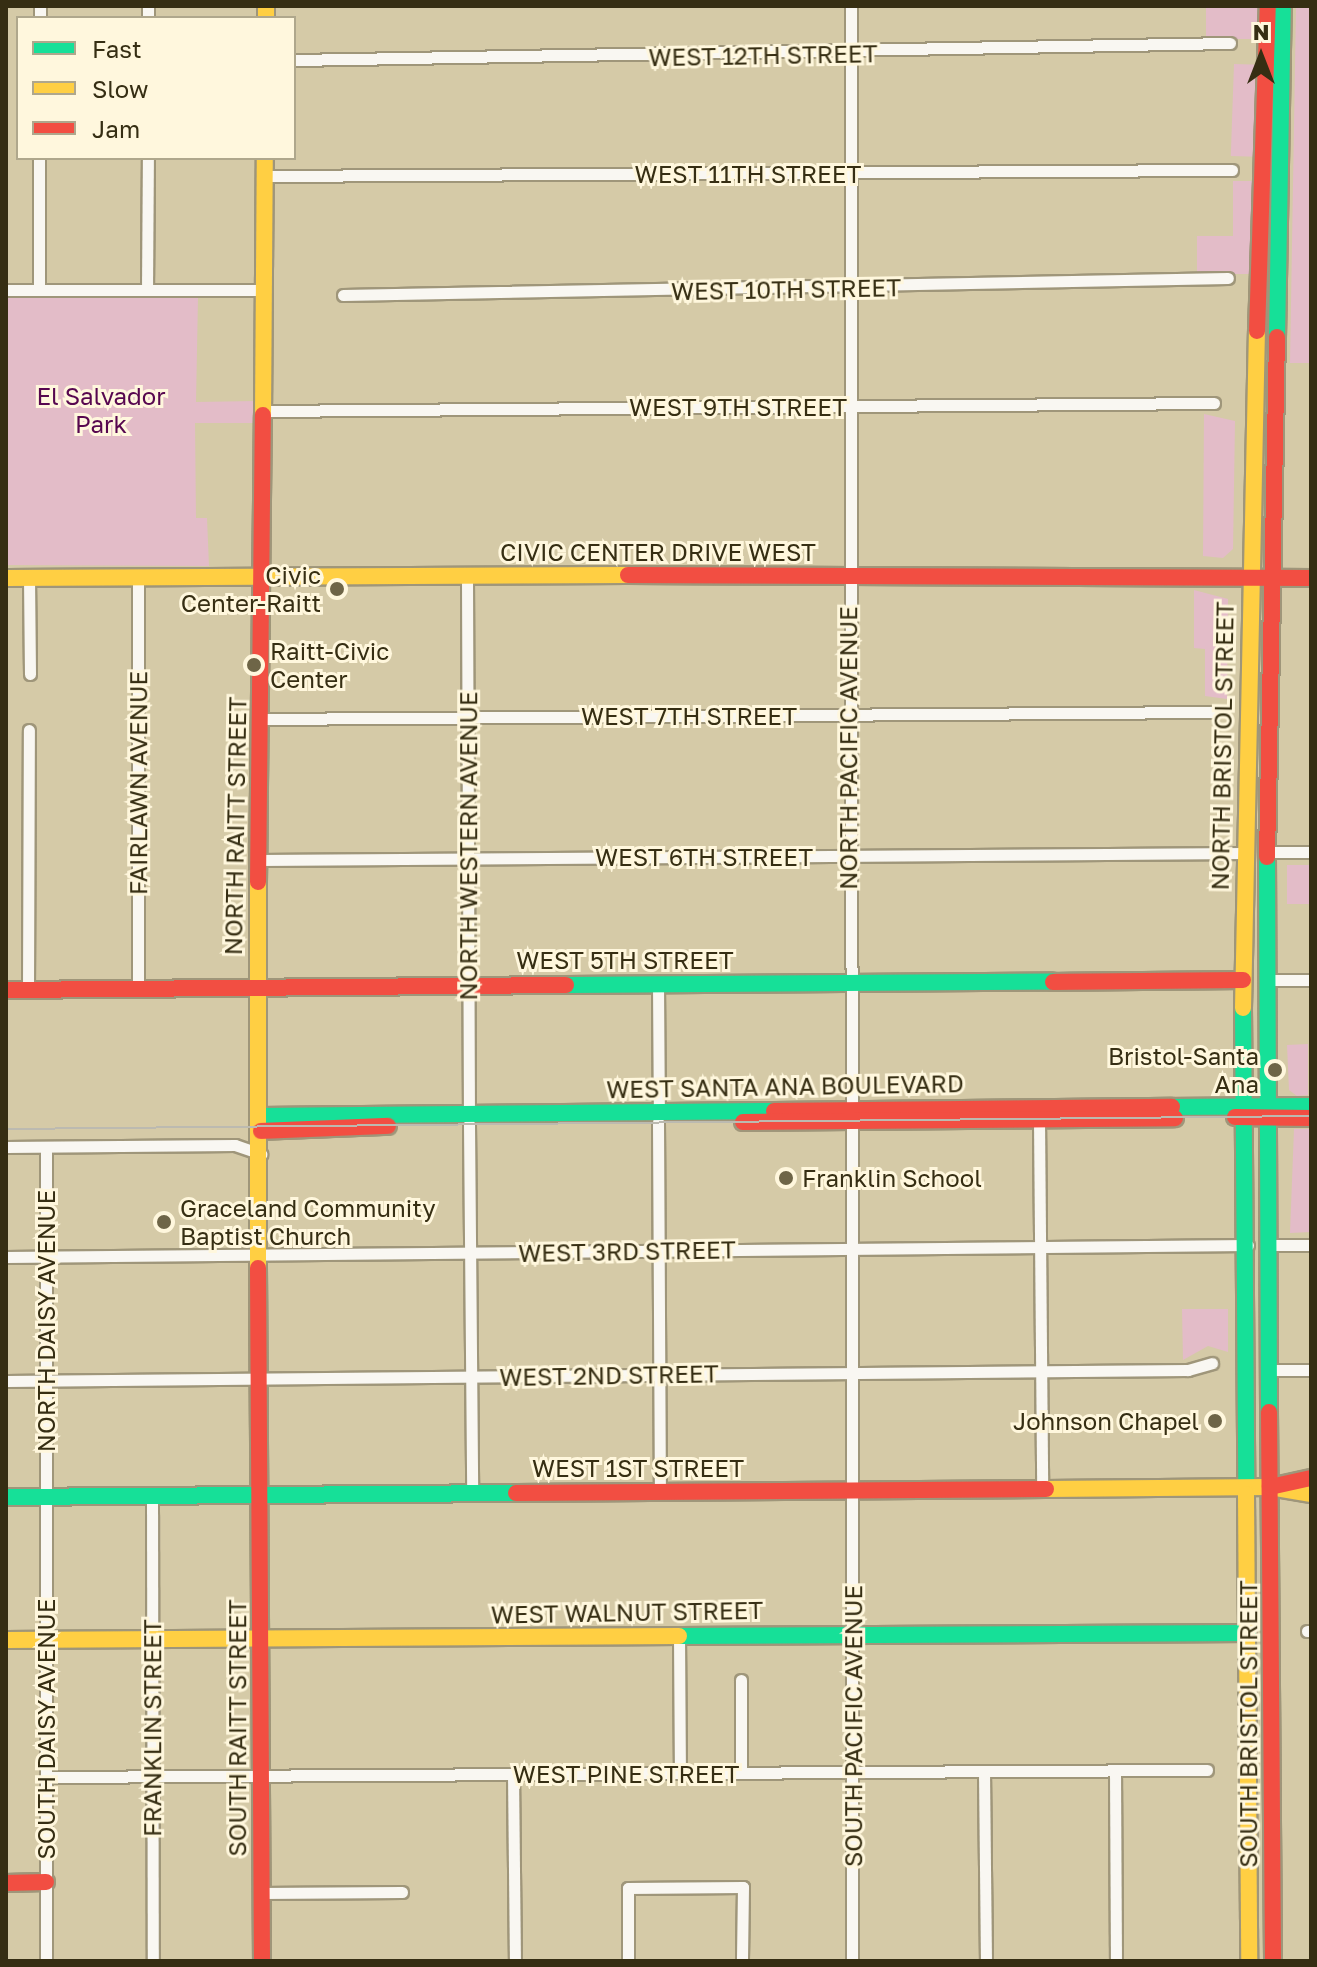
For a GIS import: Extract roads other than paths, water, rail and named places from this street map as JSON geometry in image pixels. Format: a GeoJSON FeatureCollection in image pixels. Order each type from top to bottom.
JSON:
{"type":"FeatureCollection","features":[{"type":"Feature","properties":{"kind":"main road","name":"NORTH BRISTOL STREET"},"geometry":{"type":"LineString","coordinates":[[1250,1487],[1249,1112],[1243,980],[1249,577],[1268,6]]}},
{"type":"Feature","properties":{"kind":"main road","name":"NORTH BRISTOL STREET"},"geometry":{"type":"LineString","coordinates":[[1270,1487],[1272,1370],[1265,980],[1266,852],[1283,6]]}},
{"type":"Feature","properties":{"kind":"main road","name":"NORTH RAITT STREET"},"geometry":{"type":"LineString","coordinates":[[262,1495],[261,1124],[257,988],[265,160]]}},
{"type":"Feature","properties":{"kind":"main road","name":"CIVIC CENTER DRIVE WEST"},"geometry":{"type":"LineString","coordinates":[[6,578],[847,575],[1311,578]]}},
{"type":"Feature","properties":{"kind":"main road","name":"WEST 5TH STREET"},"geometry":{"type":"LineString","coordinates":[[6,990],[1243,980]]}},
{"type":"Feature","properties":{"kind":"main road","name":"WEST SANTA ANA BOULEVARD"},"geometry":{"type":"LineString","coordinates":[[261,1124],[469,1119],[1268,1112],[1311,1106]]}},
{"type":"Feature","properties":{"kind":"main road","name":"WEST SANTA ANA BOULEVARD"},"geometry":{"type":"LineString","coordinates":[[848,1116],[1039,1120],[1249,1112]]}},
{"type":"Feature","properties":{"kind":"main road","name":"WEST SANTA ANA BOULEVARD"},"geometry":{"type":"LineString","coordinates":[[1268,1112],[1311,1118]]}},
{"type":"Feature","properties":{"kind":"main road","name":"WEST 1ST STREET"},"geometry":{"type":"LineString","coordinates":[[1270,1487],[1311,1478]]}},
{"type":"Feature","properties":{"kind":"main road","name":"WEST 1ST STREET"},"geometry":{"type":"LineString","coordinates":[[6,1497],[1250,1487],[1311,1494]]}},
{"type":"Feature","properties":{"kind":"main road","name":"SOUTH BRISTOL STREET"},"geometry":{"type":"LineString","coordinates":[[1249,1961],[1250,1487]]}},
{"type":"Feature","properties":{"kind":"main road","name":"SOUTH BRISTOL STREET"},"geometry":{"type":"LineString","coordinates":[[1270,1487],[1273,1961]]}},
{"type":"Feature","properties":{"kind":"main road","name":"SOUTH RAITT STREET"},"geometry":{"type":"LineString","coordinates":[[262,1495],[262,1961]]}},
{"type":"Feature","properties":{"kind":"main road","name":"WEST WALNUT STREET"},"geometry":{"type":"LineString","coordinates":[[6,1640],[1248,1633]]}},
{"type":"Feature","properties":{"kind":"main road"},"geometry":{"type":"LineString","coordinates":[[6,1883],[46,1882]]}},
{"type":"Feature","properties":{"kind":"street","name":"NORTH PACIFIC AVENUE"},"geometry":{"type":"LineString","coordinates":[[851,6],[846,406],[852,1490]]}},
{"type":"Feature","properties":{"kind":"street","name":"WEST 12TH STREET"},"geometry":{"type":"LineString","coordinates":[[296,60],[851,55],[1230,43]]}},
{"type":"Feature","properties":{"kind":"street"},"geometry":{"type":"LineString","coordinates":[[39,160],[39,290]]}},
{"type":"Feature","properties":{"kind":"street"},"geometry":{"type":"LineString","coordinates":[[147,290],[148,160]]}},
{"type":"Feature","properties":{"kind":"street","name":"WEST 11TH STREET"},"geometry":{"type":"LineString","coordinates":[[264,176],[1232,170]]}},
{"type":"Feature","properties":{"kind":"street","name":"WEST 10TH STREET"},"geometry":{"type":"LineString","coordinates":[[343,295],[847,289],[1228,278]]}},
{"type":"Feature","properties":{"kind":"street"},"geometry":{"type":"LineString","coordinates":[[6,290],[263,290]]}},
{"type":"Feature","properties":{"kind":"street","name":"WEST 9TH STREET"},"geometry":{"type":"LineString","coordinates":[[262,411],[1214,403]]}},
{"type":"Feature","properties":{"kind":"street","name":"NORTH WESTERN AVENUE"},"geometry":{"type":"LineString","coordinates":[[467,577],[472,1493]]}},
{"type":"Feature","properties":{"kind":"street"},"geometry":{"type":"LineString","coordinates":[[29,578],[30,674]]}},
{"type":"Feature","properties":{"kind":"street","name":"FAIRLAWN AVENUE"},"geometry":{"type":"LineString","coordinates":[[138,578],[138,988]]}},
{"type":"Feature","properties":{"kind":"street","name":"WEST 7TH STREET"},"geometry":{"type":"LineString","coordinates":[[260,719],[1214,712]]}},
{"type":"Feature","properties":{"kind":"street"},"geometry":{"type":"LineString","coordinates":[[28,989],[29,730]]}},
{"type":"Feature","properties":{"kind":"street"},"geometry":{"type":"LineString","coordinates":[[1266,852],[1311,852]]}},
{"type":"Feature","properties":{"kind":"street","name":"WEST 6TH STREET"},"geometry":{"type":"LineString","coordinates":[[259,860],[1245,853]]}},
{"type":"Feature","properties":{"kind":"street"},"geometry":{"type":"LineString","coordinates":[[1265,980],[1311,980]]}},
{"type":"Feature","properties":{"kind":"street"},"geometry":{"type":"LineString","coordinates":[[658,984],[660,1492]]}},
{"type":"Feature","properties":{"kind":"street"},"geometry":{"type":"LineString","coordinates":[[1039,1120],[1042,1489]]}},
{"type":"Feature","properties":{"kind":"street"},"geometry":{"type":"LineString","coordinates":[[6,1147],[235,1145],[261,1154]]}},
{"type":"Feature","properties":{"kind":"street","name":"NORTH DAISY AVENUE"},"geometry":{"type":"LineString","coordinates":[[45,1496],[46,1147]]}},
{"type":"Feature","properties":{"kind":"street","name":"WEST 3RD STREET"},"geometry":{"type":"LineString","coordinates":[[6,1257],[1248,1245]]}},
{"type":"Feature","properties":{"kind":"street"},"geometry":{"type":"LineString","coordinates":[[1270,1245],[1311,1245]]}},
{"type":"Feature","properties":{"kind":"street","name":"WEST 2ND STREET"},"geometry":{"type":"LineString","coordinates":[[6,1381],[1188,1370],[1212,1363]]}},
{"type":"Feature","properties":{"kind":"street"},"geometry":{"type":"LineString","coordinates":[[1272,1370],[1311,1370]]}},
{"type":"Feature","properties":{"kind":"street","name":"SOUTH PACIFIC AVENUE"},"geometry":{"type":"LineString","coordinates":[[852,1490],[852,1961]]}},
{"type":"Feature","properties":{"kind":"street","name":"FRANKLIN STREET"},"geometry":{"type":"LineString","coordinates":[[152,1495],[153,1961]]}},
{"type":"Feature","properties":{"kind":"street","name":"SOUTH DAISY AVENUE"},"geometry":{"type":"LineString","coordinates":[[45,1496],[46,1961]]}},
{"type":"Feature","properties":{"kind":"street"},"geometry":{"type":"LineString","coordinates":[[679,1636],[680,1773]]}},
{"type":"Feature","properties":{"kind":"street"},"geometry":{"type":"LineString","coordinates":[[741,1680],[741,1773]]}},
{"type":"Feature","properties":{"kind":"street","name":"WEST PINE STREET"},"geometry":{"type":"LineString","coordinates":[[46,1777],[1207,1770]]}},
{"type":"Feature","properties":{"kind":"street"},"geometry":{"type":"LineString","coordinates":[[1115,1771],[1116,1961]]}},
{"type":"Feature","properties":{"kind":"street"},"geometry":{"type":"LineString","coordinates":[[984,1772],[986,1961]]}},
{"type":"Feature","properties":{"kind":"street"},"geometry":{"type":"LineString","coordinates":[[513,1774],[515,1961]]}},
{"type":"Feature","properties":{"kind":"street"},"geometry":{"type":"LineString","coordinates":[[628,1961],[628,1888],[743,1887],[742,1961]]}},
{"type":"Feature","properties":{"kind":"street"},"geometry":{"type":"LineString","coordinates":[[261,1893],[402,1892]]}},
{"type":"Feature","properties":{"kind":"tram line"},"geometry":{"type":"LineString","coordinates":[[6,1129],[1311,1116]]}},
{"type":"Feature","properties":{"kind":"place","name":"Civic Center-Raitt"},"geometry":{"type":"Point","coordinates":[337,589]}},
{"type":"Feature","properties":{"kind":"place","name":"Raitt-Civic Center"},"geometry":{"type":"Point","coordinates":[254,665]}},
{"type":"Feature","properties":{"kind":"place","name":"Bristol-Santa Ana"},"geometry":{"type":"Point","coordinates":[1275,1070]}},
{"type":"Feature","properties":{"kind":"place","name":"Franklin School"},"geometry":{"type":"Point","coordinates":[786,1178]}},
{"type":"Feature","properties":{"kind":"place","name":"Graceland Community Baptist Church"},"geometry":{"type":"Point","coordinates":[164,1222]}},
{"type":"Feature","properties":{"kind":"place","name":"Johnson Chapel"},"geometry":{"type":"Point","coordinates":[1215,1421]}},
{"type":"Feature","properties":{"kind":"park label","name":"El Salvador Park"},"geometry":{"type":"Point","coordinates":[101,410]}}]}
